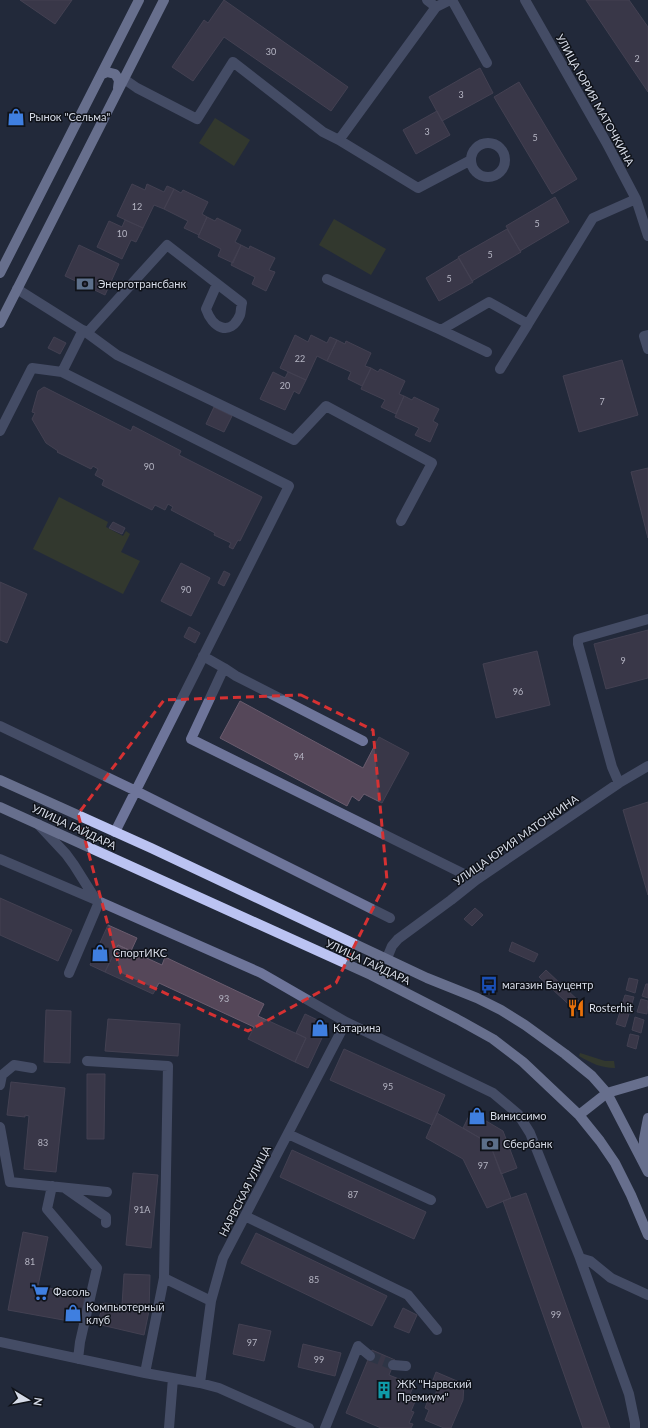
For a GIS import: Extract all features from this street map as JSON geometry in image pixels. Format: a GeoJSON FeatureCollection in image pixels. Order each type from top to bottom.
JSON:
{"type":"FeatureCollection","features":[{"type":"Feature","properties":{"kind":"main road"},"geometry":{"type":"LineString","coordinates":[[1,268],[139,0]]}},
{"type":"Feature","properties":{"kind":"main road"},"geometry":{"type":"LineString","coordinates":[[0,323],[164,0]]}},
{"type":"Feature","properties":{"kind":"main road"},"geometry":{"type":"LineString","coordinates":[[102,74],[111,72],[118,76],[119,80],[117,92]]}},
{"type":"Feature","properties":{"kind":"main road","name":"УЛИЦА ГАЙДАРА"},"geometry":{"type":"LineString","coordinates":[[0,780],[115,832],[301,920],[387,958],[427,978],[477,998],[501,1010],[525,1025],[565,1054],[592,1076],[607,1093],[646,1168]]}},
{"type":"Feature","properties":{"kind":"main road","name":"УЛИЦА ГАЙДАРА"},"geometry":{"type":"LineString","coordinates":[[0,807],[371,975],[457,1019],[493,1040],[523,1062],[579,1115],[600,1141],[615,1163],[631,1195],[648,1235]]}},
{"type":"Feature","properties":{"kind":"main road"},"geometry":{"type":"LineString","coordinates":[[579,1115],[607,1093],[648,1081]]}},
{"type":"Feature","properties":{"kind":"main road"},"geometry":{"type":"LineString","coordinates":[[646,1168],[644,1139],[648,1118]]}},
{"type":"Feature","properties":{"kind":"street"},"geometry":{"type":"LineString","coordinates":[[427,0],[436,7]]}},
{"type":"Feature","properties":{"kind":"street"},"geometry":{"type":"LineString","coordinates":[[339,140],[436,7],[451,0],[487,63]]}},
{"type":"Feature","properties":{"kind":"street","name":"УЛИЦА ЮРИЯ МАТОЧКИНА"},"geometry":{"type":"LineString","coordinates":[[525,0],[606,142],[636,199],[648,236]]}},
{"type":"Feature","properties":{"kind":"street"},"geometry":{"type":"LineString","coordinates":[[124,79],[137,88],[197,119],[233,62],[323,132],[339,140],[418,188],[471,160]]}},
{"type":"Feature","properties":{"kind":"street"},"geometry":{"type":"LineString","coordinates":[[500,369],[593,218],[636,199]]}},
{"type":"Feature","properties":{"kind":"street"},"geometry":{"type":"LineString","coordinates":[[62,372],[85,331],[167,245],[218,284]]}},
{"type":"Feature","properties":{"kind":"street"},"geometry":{"type":"LineString","coordinates":[[327,279],[487,352]]}},
{"type":"Feature","properties":{"kind":"street"},"geometry":{"type":"LineString","coordinates":[[17,289],[85,331],[117,355],[294,440],[326,406],[432,463],[401,521]]}},
{"type":"Feature","properties":{"kind":"street"},"geometry":{"type":"LineString","coordinates":[[441,330],[489,302],[528,324]]}},
{"type":"Feature","properties":{"kind":"street"},"geometry":{"type":"LineString","coordinates":[[648,335],[644,336],[648,349]]}},
{"type":"Feature","properties":{"kind":"street"},"geometry":{"type":"LineString","coordinates":[[0,432],[32,368],[62,372],[289,486],[115,832]]}},
{"type":"Feature","properties":{"kind":"street"},"geometry":{"type":"LineString","coordinates":[[619,783],[612,767],[578,644],[578,639],[648,619]]}},
{"type":"Feature","properties":{"kind":"street"},"geometry":{"type":"LineString","coordinates":[[203,656],[236,676],[363,742]]}},
{"type":"Feature","properties":{"kind":"street"},"geometry":{"type":"LineString","coordinates":[[224,668],[191,739],[476,880]]}},
{"type":"Feature","properties":{"kind":"street"},"geometry":{"type":"LineString","coordinates":[[0,726],[136,791],[390,918]]}},
{"type":"Feature","properties":{"kind":"street","name":"УЛИЦА ЮРИЯ МАТОЧКИНА"},"geometry":{"type":"LineString","coordinates":[[387,958],[392,946],[398,939],[452,900],[476,880],[619,783],[648,766]]}},
{"type":"Feature","properties":{"kind":"street"},"geometry":{"type":"LineString","coordinates":[[36,823],[74,865],[98,901]]}},
{"type":"Feature","properties":{"kind":"street"},"geometry":{"type":"LineString","coordinates":[[0,859],[260,973],[346,1022],[492,1093],[518,1114],[530,1133],[580,1258],[629,1394],[635,1423],[634,1428]]}},
{"type":"Feature","properties":{"kind":"street"},"geometry":{"type":"LineString","coordinates":[[69,973],[98,901]]}},
{"type":"Feature","properties":{"kind":"street","name":"НАРВСКАЯ УЛИЦА"},"geometry":{"type":"LineString","coordinates":[[200,1383],[211,1301],[223,1258],[346,1022]]}},
{"type":"Feature","properties":{"kind":"street"},"geometry":{"type":"LineString","coordinates":[[87,1062],[168,1066],[164,1278],[145,1373]]}},
{"type":"Feature","properties":{"kind":"street"},"geometry":{"type":"LineString","coordinates":[[0,1085],[2,1075],[14,1065],[32,1068]]}},
{"type":"Feature","properties":{"kind":"street"},"geometry":{"type":"LineString","coordinates":[[0,1127],[10,1182],[107,1192]]}},
{"type":"Feature","properties":{"kind":"street"},"geometry":{"type":"LineString","coordinates":[[288,1134],[431,1200]]}},
{"type":"Feature","properties":{"kind":"street"},"geometry":{"type":"LineString","coordinates":[[52,1186],[47,1209],[98,1268],[80,1342],[78,1358]]}},
{"type":"Feature","properties":{"kind":"street"},"geometry":{"type":"LineString","coordinates":[[64,1188],[106,1217],[106,1223]]}},
{"type":"Feature","properties":{"kind":"street"},"geometry":{"type":"LineString","coordinates":[[245,1216],[408,1295],[437,1330]]}},
{"type":"Feature","properties":{"kind":"street"},"geometry":{"type":"LineString","coordinates":[[580,1258],[590,1261],[611,1278],[648,1295]]}},
{"type":"Feature","properties":{"kind":"street"},"geometry":{"type":"LineString","coordinates":[[164,1278],[211,1301]]}},
{"type":"Feature","properties":{"kind":"street"},"geometry":{"type":"LineString","coordinates":[[0,1342],[219,1388],[309,1428]]}},
{"type":"Feature","properties":{"kind":"street"},"geometry":{"type":"LineString","coordinates":[[325,1428],[358,1346],[370,1356]]}},
{"type":"Feature","properties":{"kind":"street"},"geometry":{"type":"LineString","coordinates":[[393,1365],[406,1366]]}},
{"type":"Feature","properties":{"kind":"street"},"geometry":{"type":"LineString","coordinates":[[169,1428],[173,1378]]}},
{"type":"Feature","properties":{"kind":"highlighted area"},"geometry":{"type":"Polygon","coordinates":[[[301,695],[373,730],[387,880],[336,983],[248,1031],[121,973],[78,814],[164,700],[301,695]]]}},
{"type":"Feature","properties":{"kind":"green space"},"geometry":{"type":"Polygon","coordinates":[[[215,118],[250,140],[234,166],[199,143],[215,118]]]}},
{"type":"Feature","properties":{"kind":"green space"},"geometry":{"type":"Polygon","coordinates":[[[334,219],[386,249],[371,275],[319,245],[334,219]]]}},
{"type":"Feature","properties":{"kind":"green space"},"geometry":{"type":"Polygon","coordinates":[[[59,497],[108,522],[106,527],[123,536],[126,531],[130,534],[121,552],[140,561],[123,594],[33,549],[59,497]]]}},
{"type":"Feature","properties":{"kind":"green space"},"geometry":{"type":"Polygon","coordinates":[[[580,1053],[605,1061],[614,1061],[615,1068],[592,1063],[579,1056],[580,1053]]]}},
{"type":"Feature","properties":{"kind":"building"},"geometry":{"type":"Polygon","coordinates":[[[20,0],[72,0],[55,24],[20,0]]]}},
{"type":"Feature","properties":{"kind":"building"},"geometry":{"type":"Polygon","coordinates":[[[224,0],[348,87],[331,111],[224,37],[193,81],[172,67],[204,20],[208,23],[224,0]]]}},
{"type":"Feature","properties":{"kind":"building"},"geometry":{"type":"Polygon","coordinates":[[[586,0],[629,0],[648,27],[648,92],[586,0]]]}},
{"type":"Feature","properties":{"kind":"building"},"geometry":{"type":"Polygon","coordinates":[[[480,68],[493,93],[442,121],[429,97],[480,68]]]}},
{"type":"Feature","properties":{"kind":"building"},"geometry":{"type":"Polygon","coordinates":[[[519,82],[577,179],[552,194],[494,97],[519,82]]]}},
{"type":"Feature","properties":{"kind":"building"},"geometry":{"type":"Polygon","coordinates":[[[437,111],[450,135],[416,154],[403,130],[437,111]]]}},
{"type":"Feature","properties":{"kind":"building"},"geometry":{"type":"Polygon","coordinates":[[[132,184],[145,190],[147,184],[164,192],[167,186],[174,189],[164,209],[154,205],[143,228],[117,216],[132,184]]]}},
{"type":"Feature","properties":{"kind":"building"},"geometry":{"type":"Polygon","coordinates":[[[174,189],[181,193],[183,190],[208,202],[202,214],[207,217],[199,235],[184,228],[188,221],[164,209],[174,189]]]}},
{"type":"Feature","properties":{"kind":"building"},"geometry":{"type":"Polygon","coordinates":[[[555,197],[569,222],[520,251],[506,226],[555,197]]]}},
{"type":"Feature","properties":{"kind":"building"},"geometry":{"type":"Polygon","coordinates":[[[207,217],[215,221],[217,218],[241,230],[235,242],[241,245],[233,263],[218,256],[221,249],[198,237],[207,217]]]}},
{"type":"Feature","properties":{"kind":"building"},"geometry":{"type":"Polygon","coordinates":[[[125,220],[143,228],[136,242],[131,240],[122,259],[97,247],[109,221],[122,227],[125,220]]]}},
{"type":"Feature","properties":{"kind":"building"},"geometry":{"type":"Polygon","coordinates":[[[507,229],[521,252],[472,281],[458,257],[507,229]]]}},
{"type":"Feature","properties":{"kind":"building"},"geometry":{"type":"Polygon","coordinates":[[[79,245],[119,264],[105,295],[65,276],[79,245]]]}},
{"type":"Feature","properties":{"kind":"building"},"geometry":{"type":"Polygon","coordinates":[[[241,245],[249,249],[250,246],[275,258],[269,270],[275,272],[266,291],[252,284],[255,277],[231,265],[241,245]]]}},
{"type":"Feature","properties":{"kind":"building"},"geometry":{"type":"Polygon","coordinates":[[[459,258],[473,282],[439,301],[426,278],[459,258]]]}},
{"type":"Feature","properties":{"kind":"building"},"geometry":{"type":"Polygon","coordinates":[[[295,335],[308,342],[311,335],[327,343],[330,337],[337,340],[327,361],[317,356],[306,380],[280,368],[295,335]]]}},
{"type":"Feature","properties":{"kind":"building"},"geometry":{"type":"Polygon","coordinates":[[[54,337],[66,343],[60,354],[48,348],[54,337]]]}},
{"type":"Feature","properties":{"kind":"building"},"geometry":{"type":"Polygon","coordinates":[[[337,340],[345,344],[346,341],[371,353],[365,366],[371,368],[362,386],[348,379],[351,372],[327,361],[337,340]]]}},
{"type":"Feature","properties":{"kind":"building"},"geometry":{"type":"Polygon","coordinates":[[[622,360],[638,415],[579,432],[563,376],[622,360]]]}},
{"type":"Feature","properties":{"kind":"building"},"geometry":{"type":"Polygon","coordinates":[[[371,368],[378,372],[380,369],[405,381],[399,394],[404,396],[396,414],[381,407],[385,400],[361,389],[371,368]]]}},
{"type":"Feature","properties":{"kind":"building"},"geometry":{"type":"Polygon","coordinates":[[[273,372],[285,378],[288,372],[306,380],[299,394],[294,391],[285,410],[260,399],[273,372]]]}},
{"type":"Feature","properties":{"kind":"building"},"geometry":{"type":"Polygon","coordinates":[[[44,387],[131,431],[133,426],[181,451],[179,455],[262,497],[240,541],[238,540],[233,549],[229,547],[231,543],[171,510],[173,507],[168,504],[165,510],[155,505],[152,510],[102,485],[104,480],[95,475],[98,469],[93,466],[91,469],[57,452],[58,451],[46,443],[32,419],[35,413],[32,412],[38,391],[44,387]]]}},
{"type":"Feature","properties":{"kind":"building"},"geometry":{"type":"Polygon","coordinates":[[[404,396],[412,400],[414,397],[439,409],[433,421],[438,424],[430,442],[415,435],[419,428],[395,417],[404,396]]]}},
{"type":"Feature","properties":{"kind":"building"},"geometry":{"type":"Polygon","coordinates":[[[214,407],[232,416],[224,432],[206,424],[214,407]]]}},
{"type":"Feature","properties":{"kind":"building"},"geometry":{"type":"Polygon","coordinates":[[[648,468],[648,538],[631,472],[648,468]]]}},
{"type":"Feature","properties":{"kind":"building"},"geometry":{"type":"Polygon","coordinates":[[[113,522],[125,528],[122,534],[109,528],[113,522]]]}},
{"type":"Feature","properties":{"kind":"building"},"geometry":{"type":"Polygon","coordinates":[[[181,563],[210,578],[191,616],[161,601],[181,563]]]}},
{"type":"Feature","properties":{"kind":"building"},"geometry":{"type":"Polygon","coordinates":[[[224,571],[230,574],[224,586],[218,583],[224,571]]]}},
{"type":"Feature","properties":{"kind":"building"},"geometry":{"type":"Polygon","coordinates":[[[0,582],[27,594],[7,643],[0,640],[0,582]]]}},
{"type":"Feature","properties":{"kind":"building"},"geometry":{"type":"Polygon","coordinates":[[[189,627],[200,633],[195,643],[184,637],[189,627]]]}},
{"type":"Feature","properties":{"kind":"building"},"geometry":{"type":"Polygon","coordinates":[[[648,630],[648,678],[606,689],[594,644],[648,630]]]}},
{"type":"Feature","properties":{"kind":"building"},"geometry":{"type":"Polygon","coordinates":[[[537,651],[550,705],[496,718],[483,664],[537,651]]]}},
{"type":"Feature","properties":{"kind":"building"},"geometry":{"type":"Polygon","coordinates":[[[240,701],[363,768],[379,737],[409,753],[382,803],[364,794],[359,801],[352,796],[347,806],[220,738],[240,701]]]}},
{"type":"Feature","properties":{"kind":"building"},"geometry":{"type":"Polygon","coordinates":[[[648,802],[648,895],[623,810],[648,802]]]}},
{"type":"Feature","properties":{"kind":"building"},"geometry":{"type":"Polygon","coordinates":[[[0,898],[72,930],[58,961],[0,935],[0,898]]]}},
{"type":"Feature","properties":{"kind":"building"},"geometry":{"type":"Polygon","coordinates":[[[475,908],[483,915],[472,926],[464,919],[475,908]]]}},
{"type":"Feature","properties":{"kind":"building"},"geometry":{"type":"Polygon","coordinates":[[[108,925],[137,938],[131,951],[118,945],[105,972],[90,965],[108,925]]]}},
{"type":"Feature","properties":{"kind":"building"},"geometry":{"type":"Polygon","coordinates":[[[512,942],[538,954],[534,962],[509,951],[512,942]]]}},
{"type":"Feature","properties":{"kind":"building"},"geometry":{"type":"Polygon","coordinates":[[[118,945],[162,965],[165,957],[264,1004],[258,1016],[306,1038],[295,1062],[248,1039],[254,1027],[159,983],[153,994],[105,972],[118,945]]]}},
{"type":"Feature","properties":{"kind":"building"},"geometry":{"type":"Polygon","coordinates":[[[546,970],[583,1005],[577,1012],[539,977],[546,970]]]}},
{"type":"Feature","properties":{"kind":"building"},"geometry":{"type":"Polygon","coordinates":[[[629,978],[638,980],[635,993],[626,990],[629,978]]]}},
{"type":"Feature","properties":{"kind":"building"},"geometry":{"type":"Polygon","coordinates":[[[646,984],[648,984],[648,998],[642,996],[646,984]]]}},
{"type":"Feature","properties":{"kind":"building"},"geometry":{"type":"Polygon","coordinates":[[[625,995],[634,997],[630,1010],[621,1007],[625,995]]]}},
{"type":"Feature","properties":{"kind":"building"},"geometry":{"type":"Polygon","coordinates":[[[641,999],[648,1001],[647,1014],[637,1012],[641,999]]]}},
{"type":"Feature","properties":{"kind":"building"},"geometry":{"type":"Polygon","coordinates":[[[46,1010],[71,1011],[70,1063],[44,1062],[46,1010]]]}},
{"type":"Feature","properties":{"kind":"building"},"geometry":{"type":"Polygon","coordinates":[[[620,1012],[629,1014],[625,1027],[616,1024],[620,1012]]]}},
{"type":"Feature","properties":{"kind":"building"},"geometry":{"type":"Polygon","coordinates":[[[305,1014],[328,1025],[308,1068],[295,1062],[306,1038],[296,1033],[305,1014]]]}},
{"type":"Feature","properties":{"kind":"building"},"geometry":{"type":"Polygon","coordinates":[[[635,1017],[644,1020],[641,1033],[632,1030],[635,1017]]]}},
{"type":"Feature","properties":{"kind":"building"},"geometry":{"type":"Polygon","coordinates":[[[108,1019],[180,1024],[178,1056],[105,1051],[108,1019]]]}},
{"type":"Feature","properties":{"kind":"building"},"geometry":{"type":"Polygon","coordinates":[[[630,1034],[639,1036],[636,1049],[627,1046],[630,1034]]]}},
{"type":"Feature","properties":{"kind":"building"},"geometry":{"type":"Polygon","coordinates":[[[344,1049],[445,1095],[432,1125],[330,1080],[344,1049]]]}},
{"type":"Feature","properties":{"kind":"building"},"geometry":{"type":"Polygon","coordinates":[[[87,1074],[105,1074],[104,1139],[87,1139],[87,1074]]]}},
{"type":"Feature","properties":{"kind":"building"},"geometry":{"type":"Polygon","coordinates":[[[11,1082],[65,1088],[56,1172],[24,1169],[29,1116],[7,1115],[11,1082]]]}},
{"type":"Feature","properties":{"kind":"building"},"geometry":{"type":"Polygon","coordinates":[[[471,1112],[503,1131],[517,1168],[501,1174],[490,1144],[463,1128],[471,1112]]]}},
{"type":"Feature","properties":{"kind":"building"},"geometry":{"type":"Polygon","coordinates":[[[437,1113],[490,1144],[511,1198],[487,1208],[463,1159],[426,1138],[437,1113]]]}},
{"type":"Feature","properties":{"kind":"building"},"geometry":{"type":"Polygon","coordinates":[[[292,1150],[426,1212],[414,1239],[280,1177],[292,1150]]]}},
{"type":"Feature","properties":{"kind":"building"},"geometry":{"type":"Polygon","coordinates":[[[133,1173],[158,1175],[151,1248],[126,1245],[133,1173]]]}},
{"type":"Feature","properties":{"kind":"building"},"geometry":{"type":"Polygon","coordinates":[[[526,1193],[610,1428],[583,1428],[503,1201],[526,1193]]]}},
{"type":"Feature","properties":{"kind":"building"},"geometry":{"type":"Polygon","coordinates":[[[23,1232],[48,1237],[38,1286],[85,1295],[80,1323],[8,1310],[23,1232]]]}},
{"type":"Feature","properties":{"kind":"building"},"geometry":{"type":"Polygon","coordinates":[[[256,1233],[387,1296],[372,1326],[241,1263],[256,1233]]]}},
{"type":"Feature","properties":{"kind":"building"},"geometry":{"type":"Polygon","coordinates":[[[124,1274],[150,1275],[149,1311],[144,1335],[97,1324],[104,1303],[122,1305],[124,1274]]]}},
{"type":"Feature","properties":{"kind":"building"},"geometry":{"type":"Polygon","coordinates":[[[403,1308],[417,1315],[409,1333],[394,1327],[403,1308]]]}},
{"type":"Feature","properties":{"kind":"building"},"geometry":{"type":"Polygon","coordinates":[[[239,1324],[271,1331],[264,1361],[233,1354],[239,1324]]]}},
{"type":"Feature","properties":{"kind":"building"},"geometry":{"type":"Polygon","coordinates":[[[303,1344],[341,1353],[335,1376],[298,1367],[303,1344]]]}},
{"type":"Feature","properties":{"kind":"building","name":"ЖК \"Нарвский Премиум\""},"geometry":{"type":"Polygon","coordinates":[[[372,1350],[395,1360],[389,1375],[414,1385],[410,1394],[417,1397],[411,1411],[414,1412],[409,1423],[413,1424],[411,1428],[381,1428],[346,1413],[372,1350]]]}},
{"type":"Feature","properties":{"kind":"building"},"geometry":{"type":"Polygon","coordinates":[[[436,1372],[464,1384],[463,1400],[451,1428],[444,1428],[425,1420],[429,1410],[425,1408],[428,1400],[432,1402],[440,1383],[433,1380],[436,1372]]]}},
{"type":"Feature","properties":{"kind":"tunnel"},"geometry":{"type":"LineString","coordinates":[[370,1356],[393,1365]]}},
{"type":"Feature","properties":{"kind":"place","name":"Рынок \"Сельма\""},"geometry":{"type":"Point","coordinates":[16,117]}},
{"type":"Feature","properties":{"kind":"place","name":"Энерготрансбанк"},"geometry":{"type":"Point","coordinates":[85,284]}},
{"type":"Feature","properties":{"kind":"place","name":"СпортИКС"},"geometry":{"type":"Point","coordinates":[100,953]}},
{"type":"Feature","properties":{"kind":"place","name":"магазин Бауцентр"},"geometry":{"type":"Point","coordinates":[489,985]}},
{"type":"Feature","properties":{"kind":"place","name":"Rosterhit"},"geometry":{"type":"Point","coordinates":[576,1008]}},
{"type":"Feature","properties":{"kind":"place","name":"Катарина"},"geometry":{"type":"Point","coordinates":[320,1028]}},
{"type":"Feature","properties":{"kind":"place","name":"Виниссимо"},"geometry":{"type":"Point","coordinates":[477,1116]}},
{"type":"Feature","properties":{"kind":"place","name":"Сбербанк"},"geometry":{"type":"Point","coordinates":[490,1144]}},
{"type":"Feature","properties":{"kind":"place","name":"Фасоль"},"geometry":{"type":"Point","coordinates":[40,1292]}},
{"type":"Feature","properties":{"kind":"place","name":"Компьютерный клуб"},"geometry":{"type":"Point","coordinates":[73,1313]}},
{"type":"Feature","properties":{"kind":"place","name":"ЖК \"Нарвский Премиум\""},"geometry":{"type":"Point","coordinates":[384,1390]}}]}
